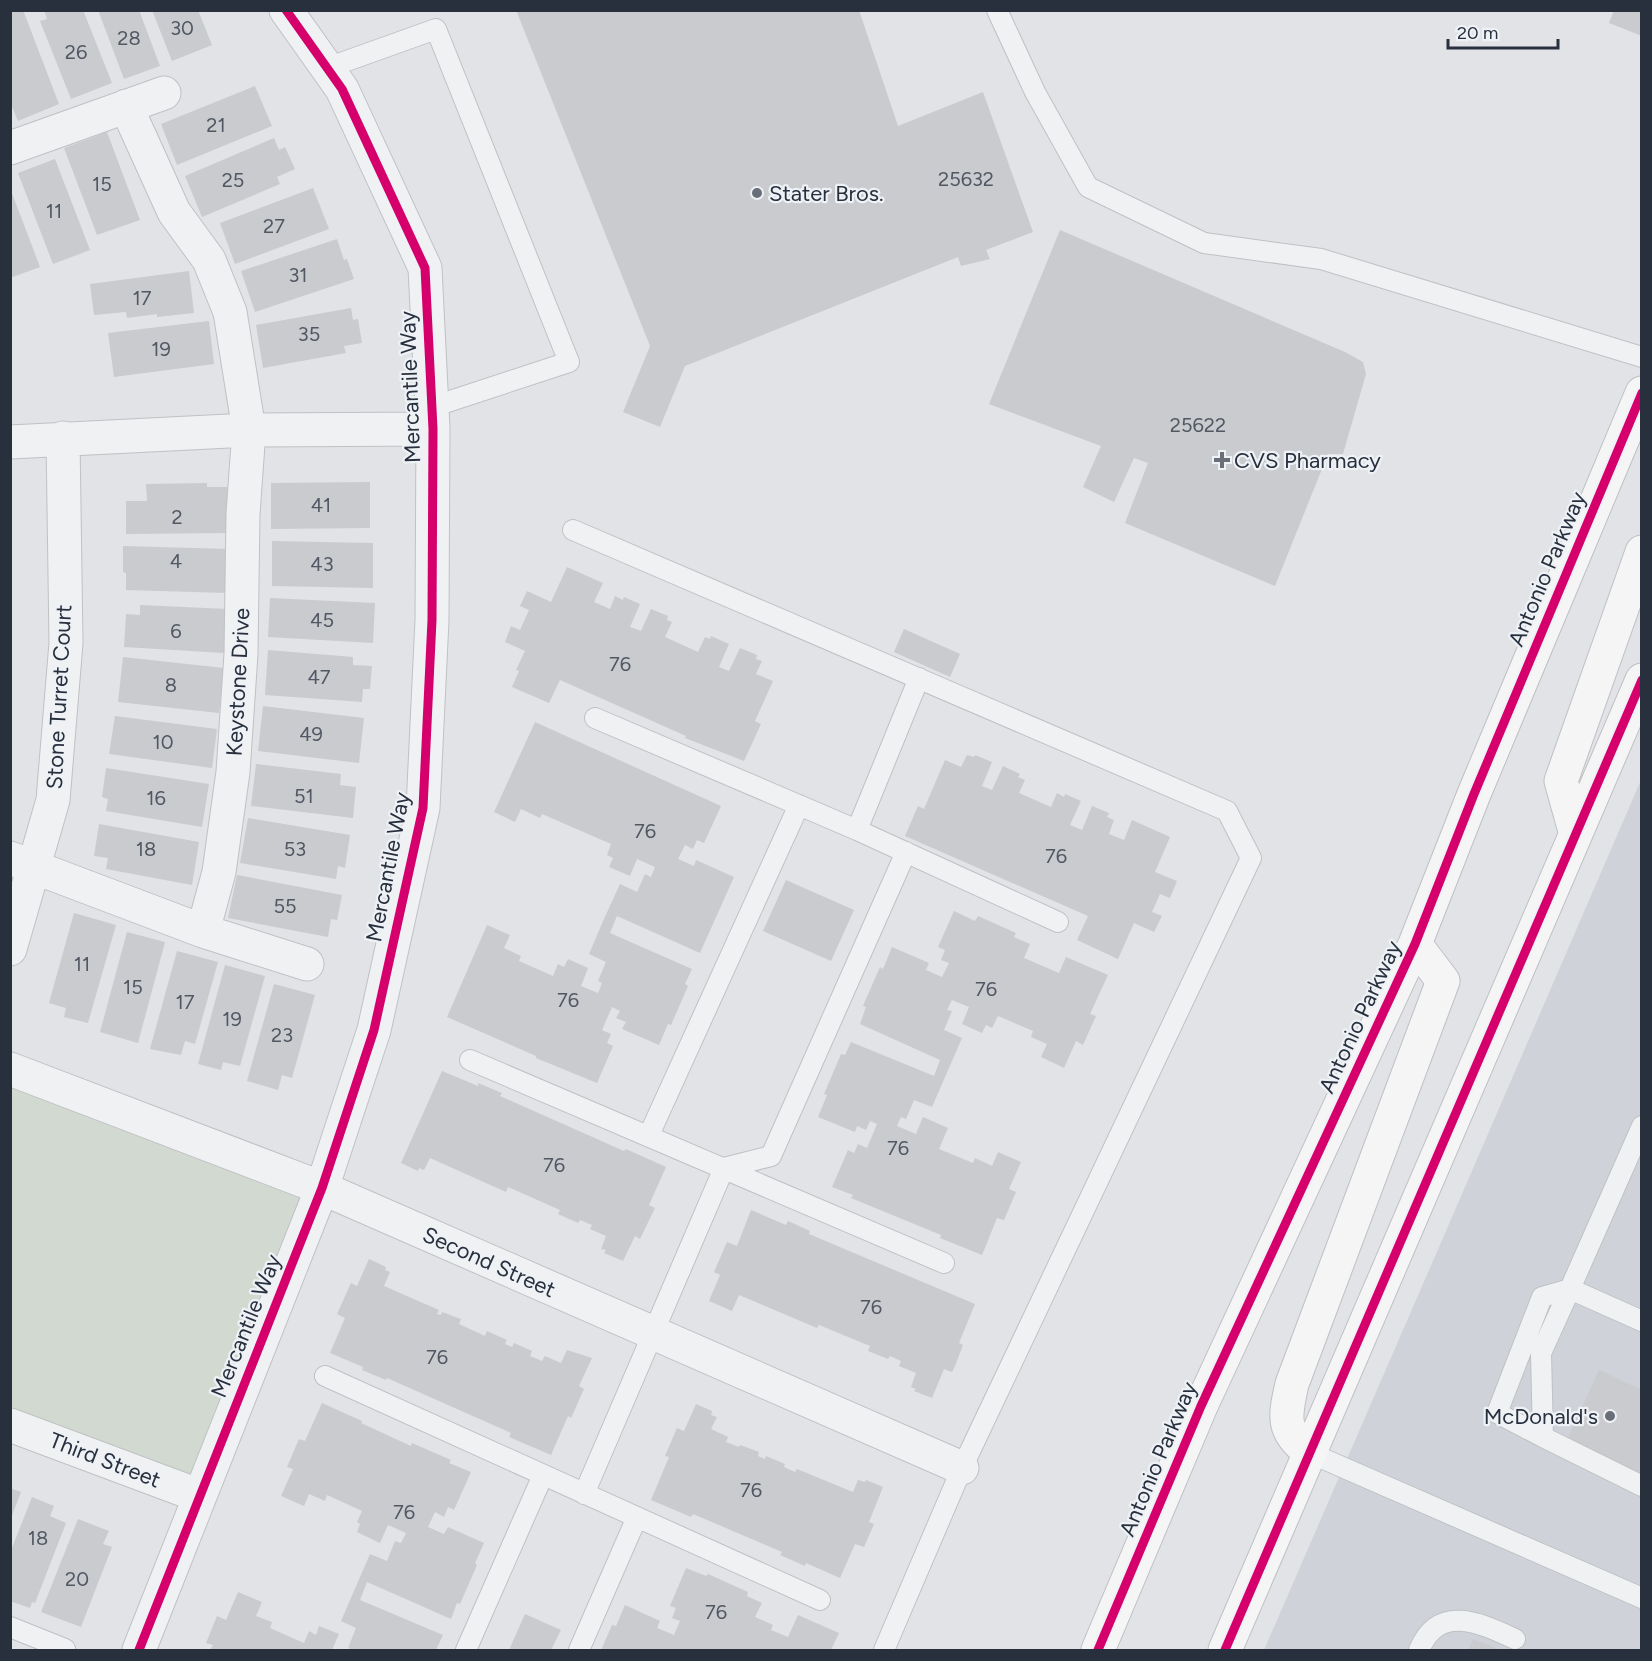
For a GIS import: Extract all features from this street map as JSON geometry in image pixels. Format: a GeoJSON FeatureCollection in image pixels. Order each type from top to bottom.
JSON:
{"type":"FeatureCollection","features":[{"type":"Feature","properties":{"kind":"main road","name":"Antonio Parkway"},"geometry":{"type":"LineString","coordinates":[[1098,1650],[1201,1406],[1415,944],[1474,794],[1641,393]]}},
{"type":"Feature","properties":{"kind":"main road"},"geometry":{"type":"LineString","coordinates":[[1575,831],[1561,781],[1641,552]]}},
{"type":"Feature","properties":{"kind":"main road"},"geometry":{"type":"LineString","coordinates":[[1225,1650],[1641,680]]}},
{"type":"Feature","properties":{"kind":"main road"},"geometry":{"type":"LineString","coordinates":[[1310,1453],[1296,1442],[1287,1427],[1287,1407],[1292,1384],[1443,981],[1415,944]]}},
{"type":"Feature","properties":{"kind":"street","name":"Mercantile Way"},"geometry":{"type":"LineString","coordinates":[[139,1650],[322,1188],[374,1030],[423,808],[432,620],[433,418],[425,268],[342,89],[286,10]]}},
{"type":"Feature","properties":{"kind":"street"},"geometry":{"type":"LineString","coordinates":[[10,148],[164,93]]}},
{"type":"Feature","properties":{"kind":"street","name":"Keystone Drive"},"geometry":{"type":"LineString","coordinates":[[126,106],[174,212],[209,260],[230,312],[249,430],[243,514],[241,654],[233,772],[219,872],[203,931]]}},
{"type":"Feature","properties":{"kind":"street"},"geometry":{"type":"LineString","coordinates":[[10,442],[433,418]]}},
{"type":"Feature","properties":{"kind":"street","name":"Stone Turret Court"},"geometry":{"type":"LineString","coordinates":[[10,949],[22,863],[53,800],[66,644],[63,438]]}},
{"type":"Feature","properties":{"kind":"street"},"geometry":{"type":"LineString","coordinates":[[22,863],[203,931],[307,964]]}},
{"type":"Feature","properties":{"kind":"street","name":"Second Street"},"geometry":{"type":"LineString","coordinates":[[10,1069],[322,1188],[653,1335],[962,1468]]}},
{"type":"Feature","properties":{"kind":"street","name":"Third Street"},"geometry":{"type":"LineString","coordinates":[[10,1425],[200,1496]]}},
{"type":"Feature","properties":{"kind":"lane"},"geometry":{"type":"LineString","coordinates":[[997,10],[1035,92],[1088,187],[1204,243],[1321,259],[1641,357]]}},
{"type":"Feature","properties":{"kind":"lane"},"geometry":{"type":"LineString","coordinates":[[327,68],[436,29],[570,362],[433,418]]}},
{"type":"Feature","properties":{"kind":"lane"},"geometry":{"type":"LineString","coordinates":[[573,530],[1227,811],[1251,858],[962,1468],[884,1650]]}},
{"type":"Feature","properties":{"kind":"lane"},"geometry":{"type":"LineString","coordinates":[[857,830],[919,678]]}},
{"type":"Feature","properties":{"kind":"lane"},"geometry":{"type":"LineString","coordinates":[[595,718],[857,830],[1058,922]]}},
{"type":"Feature","properties":{"kind":"lane"},"geometry":{"type":"LineString","coordinates":[[649,1135],[799,806]]}},
{"type":"Feature","properties":{"kind":"lane"},"geometry":{"type":"LineString","coordinates":[[724,1168],[771,1156],[906,852]]}},
{"type":"Feature","properties":{"kind":"lane"},"geometry":{"type":"LineString","coordinates":[[470,1060],[944,1263]]}},
{"type":"Feature","properties":{"kind":"lane"},"geometry":{"type":"LineString","coordinates":[[1543,1437],[1541,1353],[1641,1126]]}},
{"type":"Feature","properties":{"kind":"lane"},"geometry":{"type":"LineString","coordinates":[[584,1494],[724,1168]]}},
{"type":"Feature","properties":{"kind":"lane"},"geometry":{"type":"LineString","coordinates":[[1641,1321],[1570,1289],[1542,1297],[1497,1413],[1641,1486]]}},
{"type":"Feature","properties":{"kind":"lane"},"geometry":{"type":"LineString","coordinates":[[325,1376],[820,1600]]}},
{"type":"Feature","properties":{"kind":"lane"},"geometry":{"type":"LineString","coordinates":[[1310,1453],[1641,1598]]}},
{"type":"Feature","properties":{"kind":"lane"},"geometry":{"type":"LineString","coordinates":[[466,1650],[543,1475]]}},
{"type":"Feature","properties":{"kind":"lane"},"geometry":{"type":"LineString","coordinates":[[579,1650],[637,1517]]}},
{"type":"Feature","properties":{"kind":"lane"},"geometry":{"type":"LineString","coordinates":[[1419,1650],[1430,1632],[1447,1622],[1455,1621],[1464,1620],[1481,1624],[1515,1639]]}},
{"type":"Feature","properties":{"kind":"lane"},"geometry":{"type":"LineString","coordinates":[[10,1627],[65,1648]]}},
{"type":"Feature","properties":{"kind":"shaded area"},"geometry":{"type":"Polygon","coordinates":[[[1641,780],[1641,1650],[1264,1650],[1436,1254],[1641,780]]]}},
{"type":"Feature","properties":{"kind":"shaded area"},"geometry":{"type":"Polygon","coordinates":[[[10,1086],[303,1197],[195,1482],[11,1413],[10,1086]]]}},
{"type":"Feature","properties":{"kind":"building"},"geometry":{"type":"Polygon","coordinates":[[[23,10],[59,104],[18,121],[10,102],[10,13],[23,10]]]}},
{"type":"Feature","properties":{"kind":"building"},"geometry":{"type":"Polygon","coordinates":[[[44,10],[83,10],[112,83],[71,99],[40,21],[47,19],[44,10]]]}},
{"type":"Feature","properties":{"kind":"building"},"geometry":{"type":"Polygon","coordinates":[[[98,10],[139,10],[160,66],[124,79],[98,10]]]}},
{"type":"Feature","properties":{"kind":"building"},"geometry":{"type":"Polygon","coordinates":[[[152,10],[198,10],[212,45],[172,61],[152,10]]]}},
{"type":"Feature","properties":{"kind":"building","name":"Stater Bros."},"geometry":{"type":"Polygon","coordinates":[[[516,10],[859,10],[898,126],[983,92],[1033,232],[986,250],[990,259],[961,266],[958,257],[685,366],[660,427],[623,412],[650,346],[516,10]]]}},
{"type":"Feature","properties":{"kind":"building"},"geometry":{"type":"Polygon","coordinates":[[[1614,10],[1642,10],[1642,36],[1609,23],[1614,10]]]}},
{"type":"Feature","properties":{"kind":"building"},"geometry":{"type":"Polygon","coordinates":[[[255,86],[272,126],[177,165],[161,124],[255,86]]]}},
{"type":"Feature","properties":{"kind":"building"},"geometry":{"type":"Polygon","coordinates":[[[107,132],[140,220],[97,235],[64,148],[107,132]]]}},
{"type":"Feature","properties":{"kind":"building"},"geometry":{"type":"Polygon","coordinates":[[[274,138],[279,150],[285,147],[295,169],[277,177],[280,184],[202,217],[185,176],[274,138]]]}},
{"type":"Feature","properties":{"kind":"building"},"geometry":{"type":"Polygon","coordinates":[[[55,159],[90,250],[53,264],[18,173],[55,159]]]}},
{"type":"Feature","properties":{"kind":"building"},"geometry":{"type":"Polygon","coordinates":[[[10,188],[40,267],[10,278],[10,188]]]}},
{"type":"Feature","properties":{"kind":"building"},"geometry":{"type":"Polygon","coordinates":[[[313,188],[329,229],[235,264],[220,223],[313,188]]]}},
{"type":"Feature","properties":{"kind":"building"},"geometry":{"type":"Polygon","coordinates":[[[1060,230],[1345,352],[1363,362],[1366,374],[1343,454],[1328,454],[1275,586],[1125,523],[1148,463],[1134,458],[1114,502],[1083,487],[1101,446],[989,404],[1060,230]]]}},
{"type":"Feature","properties":{"kind":"building"},"geometry":{"type":"Polygon","coordinates":[[[337,239],[354,279],[255,312],[241,271],[337,239]]]}},
{"type":"Feature","properties":{"kind":"building"},"geometry":{"type":"Polygon","coordinates":[[[189,271],[194,313],[127,318],[126,312],[94,315],[90,284],[189,271]]]}},
{"type":"Feature","properties":{"kind":"building"},"geometry":{"type":"Polygon","coordinates":[[[351,308],[353,320],[358,319],[362,343],[344,346],[346,353],[263,368],[256,325],[351,308]]]}},
{"type":"Feature","properties":{"kind":"building"},"geometry":{"type":"Polygon","coordinates":[[[209,321],[214,364],[114,377],[108,333],[209,321]]]}},
{"type":"Feature","properties":{"kind":"building"},"geometry":{"type":"Polygon","coordinates":[[[370,482],[370,528],[271,529],[271,483],[370,482]]]}},
{"type":"Feature","properties":{"kind":"building"},"geometry":{"type":"Polygon","coordinates":[[[207,483],[207,487],[227,487],[228,533],[126,534],[126,501],[147,501],[146,484],[207,483]]]}},
{"type":"Feature","properties":{"kind":"building"},"geometry":{"type":"Polygon","coordinates":[[[272,541],[373,543],[373,588],[272,586],[272,541]]]}},
{"type":"Feature","properties":{"kind":"building"},"geometry":{"type":"Polygon","coordinates":[[[123,546],[229,549],[227,593],[126,590],[123,546]]]}},
{"type":"Feature","properties":{"kind":"building"},"geometry":{"type":"Polygon","coordinates":[[[567,567],[603,583],[594,602],[610,609],[615,596],[640,604],[630,627],[641,631],[651,609],[668,616],[667,620],[672,622],[665,637],[698,652],[705,637],[710,639],[711,636],[729,644],[719,667],[729,671],[740,648],[757,655],[756,659],[762,661],[756,674],[773,681],[755,721],[761,724],[744,761],[685,738],[686,736],[560,680],[549,703],[512,687],[519,671],[516,670],[525,651],[505,642],[511,626],[520,630],[529,610],[520,606],[527,591],[551,602],[567,567]]]}},
{"type":"Feature","properties":{"kind":"building"},"geometry":{"type":"Polygon","coordinates":[[[270,598],[375,603],[373,643],[268,637],[270,598]]]}},
{"type":"Feature","properties":{"kind":"building"},"geometry":{"type":"Polygon","coordinates":[[[140,605],[227,609],[224,653],[124,647],[126,614],[140,615],[140,605]]]}},
{"type":"Feature","properties":{"kind":"building"},"geometry":{"type":"Polygon","coordinates":[[[904,629],[960,654],[950,677],[894,652],[904,629]]]}},
{"type":"Feature","properties":{"kind":"building"},"geometry":{"type":"Polygon","coordinates":[[[268,650],[353,657],[353,665],[372,666],[370,689],[363,689],[362,702],[265,695],[268,650]]]}},
{"type":"Feature","properties":{"kind":"building"},"geometry":{"type":"Polygon","coordinates":[[[123,657],[224,668],[219,713],[118,702],[123,657]]]}},
{"type":"Feature","properties":{"kind":"building"},"geometry":{"type":"Polygon","coordinates":[[[263,706],[364,718],[359,763],[258,751],[263,706]]]}},
{"type":"Feature","properties":{"kind":"building"},"geometry":{"type":"Polygon","coordinates":[[[115,716],[217,729],[212,768],[109,754],[115,716]]]}},
{"type":"Feature","properties":{"kind":"building"},"geometry":{"type":"Polygon","coordinates":[[[535,722],[721,806],[704,843],[697,840],[693,849],[685,845],[678,859],[694,866],[696,860],[734,877],[700,953],[617,916],[610,933],[692,969],[685,984],[688,986],[671,1025],[668,1024],[659,1045],[622,1029],[626,1022],[616,1018],[620,1011],[612,1007],[602,1030],[611,1034],[607,1043],[613,1046],[597,1083],[447,1017],[487,925],[510,935],[504,948],[521,956],[519,961],[553,976],[558,964],[564,967],[568,959],[588,968],[581,986],[598,993],[602,983],[598,981],[606,962],[589,954],[604,919],[620,884],[637,892],[645,874],[651,877],[655,867],[637,859],[630,876],[609,867],[613,858],[607,855],[611,844],[542,814],[540,818],[521,809],[515,822],[494,812],[535,722]]]}},
{"type":"Feature","properties":{"kind":"building"},"geometry":{"type":"Polygon","coordinates":[[[967,755],[974,757],[975,755],[992,762],[982,786],[992,790],[1003,766],[1020,774],[1018,777],[1025,780],[1019,793],[1051,807],[1057,793],[1081,801],[1070,825],[1082,830],[1092,806],[1109,813],[1107,817],[1114,820],[1109,834],[1124,840],[1132,820],[1170,837],[1155,872],[1177,881],[1170,898],[1160,894],[1152,912],[1162,916],[1154,932],[1134,923],[1118,959],[1077,940],[1088,916],[905,836],[918,806],[924,809],[945,760],[961,767],[967,755]]]}},
{"type":"Feature","properties":{"kind":"building"},"geometry":{"type":"Polygon","coordinates":[[[256,764],[341,774],[340,785],[356,787],[353,818],[251,806],[256,764]]]}},
{"type":"Feature","properties":{"kind":"building"},"geometry":{"type":"Polygon","coordinates":[[[106,768],[209,784],[202,827],[106,811],[108,799],[102,797],[106,768]]]}},
{"type":"Feature","properties":{"kind":"building"},"geometry":{"type":"Polygon","coordinates":[[[248,818],[350,835],[345,868],[338,866],[336,879],[240,863],[248,818]]]}},
{"type":"Feature","properties":{"kind":"building"},"geometry":{"type":"Polygon","coordinates":[[[99,824],[199,842],[192,885],[106,869],[108,858],[94,856],[99,824]]]}},
{"type":"Feature","properties":{"kind":"building"},"geometry":{"type":"Polygon","coordinates":[[[237,875],[342,895],[337,920],[331,919],[328,937],[228,918],[237,875]]]}},
{"type":"Feature","properties":{"kind":"building"},"geometry":{"type":"Polygon","coordinates":[[[786,880],[854,910],[831,961],[763,931],[786,880]]]}},
{"type":"Feature","properties":{"kind":"building"},"geometry":{"type":"Polygon","coordinates":[[[954,911],[975,921],[978,916],[1016,933],[1014,937],[1030,944],[1024,958],[1059,973],[1066,957],[1108,975],[1090,1014],[1096,1016],[1083,1045],[1076,1041],[1064,1068],[1041,1057],[1047,1044],[1031,1037],[1033,1031],[998,1016],[992,1028],[986,1025],[982,1033],[962,1024],[969,1007],[952,1000],[947,1010],[952,1011],[944,1030],[962,1038],[932,1107],[914,1100],[906,1119],[901,1117],[897,1126],[916,1134],[923,1117],[948,1128],[939,1149],[973,1163],[975,1158],[992,1166],[998,1152],[1021,1162],[1009,1189],[1016,1192],[1004,1220],[997,1218],[982,1255],[940,1238],[941,1235],[851,1198],[853,1195],[832,1187],[848,1150],[854,1153],[858,1144],[867,1148],[877,1124],[870,1121],[866,1130],[857,1126],[855,1132],[818,1117],[827,1095],[824,1094],[841,1054],[845,1055],[851,1042],[934,1076],[940,1060],[860,1024],[866,1007],[863,1006],[880,967],[883,969],[892,947],[929,963],[926,970],[942,977],[949,963],[941,960],[945,950],[938,947],[954,911]]]}},
{"type":"Feature","properties":{"kind":"building"},"geometry":{"type":"Polygon","coordinates":[[[74,913],[116,925],[88,1023],[64,1017],[66,1008],[49,1003],[74,913]]]}},
{"type":"Feature","properties":{"kind":"building"},"geometry":{"type":"Polygon","coordinates":[[[127,932],[165,942],[138,1043],[100,1032],[127,932]]]}},
{"type":"Feature","properties":{"kind":"building"},"geometry":{"type":"Polygon","coordinates":[[[177,951],[218,962],[195,1044],[185,1041],[181,1055],[150,1049],[177,951]]]}},
{"type":"Feature","properties":{"kind":"building"},"geometry":{"type":"Polygon","coordinates":[[[225,965],[265,976],[240,1066],[223,1062],[221,1070],[198,1064],[225,965]]]}},
{"type":"Feature","properties":{"kind":"building"},"geometry":{"type":"Polygon","coordinates":[[[274,984],[315,995],[292,1078],[282,1075],[278,1090],[247,1081],[274,984]]]}},
{"type":"Feature","properties":{"kind":"building"},"geometry":{"type":"Polygon","coordinates":[[[442,1071],[502,1093],[500,1096],[624,1151],[626,1149],[666,1167],[649,1205],[655,1208],[640,1239],[635,1236],[623,1261],[604,1253],[606,1250],[601,1249],[606,1236],[590,1229],[592,1225],[580,1220],[578,1223],[558,1214],[560,1210],[508,1187],[506,1192],[430,1158],[424,1170],[419,1168],[418,1171],[401,1163],[442,1071]]]}},
{"type":"Feature","properties":{"kind":"building"},"geometry":{"type":"Polygon","coordinates":[[[751,1210],[786,1225],[788,1221],[810,1231],[809,1234],[975,1304],[959,1343],[963,1345],[955,1366],[952,1372],[944,1369],[932,1398],[914,1391],[916,1389],[911,1387],[916,1373],[899,1366],[901,1361],[890,1356],[888,1359],[868,1351],[870,1346],[819,1325],[817,1328],[739,1295],[732,1311],[709,1301],[720,1275],[714,1272],[727,1242],[737,1246],[751,1210]]]}},
{"type":"Feature","properties":{"kind":"building"},"geometry":{"type":"Polygon","coordinates":[[[369,1259],[386,1267],[385,1270],[390,1272],[384,1286],[439,1310],[437,1314],[441,1315],[442,1312],[461,1319],[459,1324],[485,1336],[487,1331],[507,1340],[505,1344],[512,1347],[514,1343],[532,1351],[530,1356],[542,1361],[545,1356],[561,1363],[567,1350],[592,1358],[579,1386],[584,1389],[571,1418],[568,1416],[551,1455],[509,1437],[511,1433],[387,1378],[386,1380],[362,1370],[363,1367],[330,1353],[345,1318],[337,1314],[351,1283],[357,1286],[369,1259]]]}},
{"type":"Feature","properties":{"kind":"building","name":"McDonald's"},"geometry":{"type":"Polygon","coordinates":[[[1599,1370],[1642,1390],[1642,1476],[1566,1442],[1599,1370]]]}},
{"type":"Feature","properties":{"kind":"building"},"geometry":{"type":"Polygon","coordinates":[[[322,1403],[411,1446],[412,1443],[451,1460],[449,1463],[471,1472],[454,1510],[448,1507],[444,1517],[435,1512],[428,1527],[444,1534],[448,1527],[484,1543],[475,1563],[477,1565],[451,1619],[367,1582],[360,1600],[443,1635],[436,1650],[353,1650],[348,1648],[356,1628],[341,1621],[370,1554],[387,1561],[395,1541],[401,1543],[406,1533],[388,1525],[380,1543],[357,1532],[360,1524],[357,1522],[362,1511],[327,1495],[325,1501],[309,1494],[304,1506],[281,1496],[293,1469],[287,1467],[299,1439],[305,1441],[322,1403]]]}},
{"type":"Feature","properties":{"kind":"building"},"geometry":{"type":"Polygon","coordinates":[[[696,1404],[712,1411],[711,1415],[717,1417],[711,1429],[728,1437],[726,1442],[759,1452],[758,1456],[765,1459],[766,1456],[785,1464],[784,1467],[795,1472],[797,1469],[853,1492],[858,1480],[865,1482],[866,1480],[883,1487],[869,1522],[874,1524],[864,1547],[855,1544],[840,1578],[806,1563],[805,1566],[780,1555],[782,1552],[693,1514],[691,1517],[651,1500],[669,1457],[665,1456],[677,1428],[684,1431],[696,1404]]]}},
{"type":"Feature","properties":{"kind":"building"},"geometry":{"type":"Polygon","coordinates":[[[10,1488],[21,1492],[11,1518],[10,1518],[10,1488]]]}},
{"type":"Feature","properties":{"kind":"building"},"geometry":{"type":"Polygon","coordinates":[[[32,1497],[54,1506],[50,1516],[66,1523],[35,1603],[32,1602],[30,1608],[10,1601],[10,1553],[32,1497]]]}},
{"type":"Feature","properties":{"kind":"building"},"geometry":{"type":"Polygon","coordinates":[[[78,1519],[109,1531],[103,1544],[112,1547],[81,1627],[41,1612],[78,1519]]]}},
{"type":"Feature","properties":{"kind":"building"},"geometry":{"type":"Polygon","coordinates":[[[686,1568],[706,1576],[708,1574],[748,1592],[747,1596],[762,1603],[755,1617],[773,1625],[771,1630],[788,1637],[798,1615],[839,1633],[831,1650],[601,1650],[612,1625],[616,1626],[625,1605],[660,1621],[657,1628],[674,1635],[680,1621],[672,1618],[676,1608],[670,1606],[686,1568]]]}},
{"type":"Feature","properties":{"kind":"building"},"geometry":{"type":"Polygon","coordinates":[[[238,1592],[262,1602],[256,1616],[272,1622],[270,1628],[304,1643],[309,1631],[316,1635],[319,1626],[339,1634],[332,1650],[210,1650],[213,1645],[206,1643],[217,1616],[226,1620],[238,1592]]]}},
{"type":"Feature","properties":{"kind":"building"},"geometry":{"type":"Polygon","coordinates":[[[525,1614],[561,1630],[551,1650],[509,1650],[525,1614]]]}},
{"type":"Feature","properties":{"kind":"building"},"geometry":{"type":"Polygon","coordinates":[[[1473,1639],[1501,1650],[1468,1650],[1473,1639]]]}},
{"type":"Feature","properties":{"kind":"cycle path"},"geometry":{"type":"LineString","coordinates":[[139,1650],[322,1188],[374,1030],[423,808],[432,620],[433,429],[425,268],[342,89],[286,10]]}},
{"type":"Feature","properties":{"kind":"cycle path"},"geometry":{"type":"LineString","coordinates":[[1098,1650],[1201,1406],[1415,944],[1474,794],[1642,393]]}},
{"type":"Feature","properties":{"kind":"cycle path"},"geometry":{"type":"LineString","coordinates":[[1225,1650],[1642,680]]}},
{"type":"Feature","properties":{"kind":"place","name":"Stater Bros."},"geometry":{"type":"Point","coordinates":[757,193]}},
{"type":"Feature","properties":{"kind":"place","name":"CVS Pharmacy"},"geometry":{"type":"Point","coordinates":[1222,460]}},
{"type":"Feature","properties":{"kind":"place","name":"McDonald's"},"geometry":{"type":"Point","coordinates":[1610,1416]}}]}
